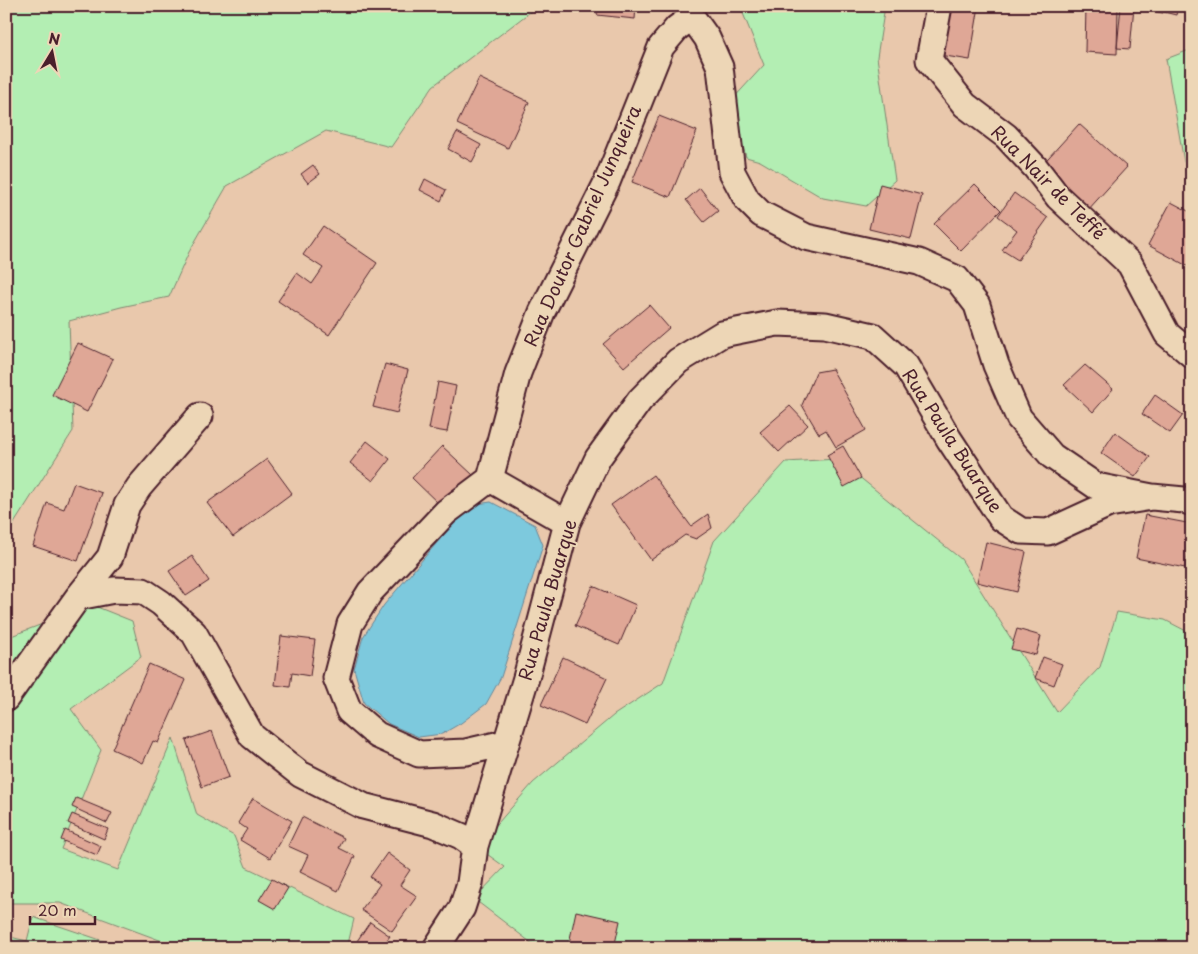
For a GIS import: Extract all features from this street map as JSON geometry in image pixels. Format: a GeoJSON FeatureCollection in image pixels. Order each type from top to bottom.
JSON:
{"type":"FeatureCollection","features":[{"type":"Feature","properties":{"kind":"street","name":"Rua Nair de Teffé"},"geometry":{"type":"LineString","coordinates":[[939,6],[929,60],[964,105],[1006,136],[1035,167],[1058,197],[1130,264],[1166,334],[1192,355]]}},
{"type":"Feature","properties":{"kind":"street","name":"Rua Doutor Gabriel Junqueira"},"geometry":{"type":"LineString","coordinates":[[490,479],[518,374],[542,312],[607,182],[661,46],[690,12],[707,38],[720,67],[732,172],[747,200],[761,214],[806,237],[919,262],[957,279],[978,305],[996,365],[1019,418],[1047,449],[1096,486],[1152,497]]}},
{"type":"Feature","properties":{"kind":"street","name":"Rua Paula Buarque"},"geometry":{"type":"LineString","coordinates":[[436,948],[462,908],[473,869],[475,846],[526,678],[567,524],[598,458],[640,400],[678,361],[722,334],[777,323],[825,325],[872,336],[906,366],[949,439],[1001,518],[1022,531],[1048,532],[1109,504],[1152,497],[1184,500],[1192,503]]}},
{"type":"Feature","properties":{"kind":"street"},"geometry":{"type":"LineString","coordinates":[[6,698],[78,597],[110,557],[128,505],[139,487],[200,416]]}},
{"type":"Feature","properties":{"kind":"street"},"geometry":{"type":"LineString","coordinates":[[505,743],[466,752],[419,754],[377,736],[349,711],[336,678],[350,624],[370,592],[446,512],[490,479],[567,524]]}},
{"type":"Feature","properties":{"kind":"street"},"geometry":{"type":"LineString","coordinates":[[78,597],[114,590],[143,591],[161,603],[194,633],[252,736],[300,774],[363,806],[433,824],[461,836],[475,846]]}},
{"type":"Feature","properties":{"kind":"green space"},"geometry":{"type":"Polygon","coordinates":[[[6,6],[535,6],[534,9],[433,86],[391,147],[326,131],[227,186],[189,252],[169,297],[69,321],[73,431],[6,536],[6,6]]]}},
{"type":"Feature","properties":{"kind":"green space"},"geometry":{"type":"Polygon","coordinates":[[[740,6],[885,6],[877,57],[895,180],[866,206],[823,198],[760,161],[746,157],[731,101],[764,65],[740,6]]]}},
{"type":"Feature","properties":{"kind":"green space"},"geometry":{"type":"Polygon","coordinates":[[[1192,49],[1192,161],[1184,162],[1166,59],[1192,49]]]}},
{"type":"Feature","properties":{"kind":"green space"},"geometry":{"type":"Polygon","coordinates":[[[837,459],[961,559],[1057,712],[1100,667],[1117,612],[1165,620],[1192,634],[1192,948],[538,948],[474,899],[505,867],[477,847],[533,783],[614,715],[663,683],[714,541],[786,462],[837,459]]]}},
{"type":"Feature","properties":{"kind":"green space"},"geometry":{"type":"Polygon","coordinates":[[[92,605],[132,621],[141,657],[71,709],[101,750],[61,849],[118,870],[173,738],[197,815],[234,836],[246,867],[354,919],[347,948],[181,948],[60,903],[6,903],[6,638],[92,605]]]}},
{"type":"Feature","properties":{"kind":"green space"},"geometry":{"type":"Polygon","coordinates":[[[33,917],[124,948],[6,948],[6,936],[27,941],[33,917]]]}},
{"type":"Feature","properties":{"kind":"water"},"geometry":{"type":"Polygon","coordinates":[[[491,502],[535,525],[543,545],[501,677],[486,704],[461,723],[442,734],[419,737],[389,724],[364,703],[354,669],[363,637],[384,605],[469,505],[491,502]]]}},
{"type":"Feature","properties":{"kind":"building"},"geometry":{"type":"Polygon","coordinates":[[[598,6],[636,6],[635,19],[597,15],[598,6]]]}},
{"type":"Feature","properties":{"kind":"building"},"geometry":{"type":"Polygon","coordinates":[[[948,6],[979,6],[970,60],[939,55],[948,6]]]}},
{"type":"Feature","properties":{"kind":"building"},"geometry":{"type":"Polygon","coordinates":[[[1086,6],[1118,6],[1117,54],[1085,52],[1086,6]]]}},
{"type":"Feature","properties":{"kind":"building"},"geometry":{"type":"Polygon","coordinates":[[[1121,6],[1134,6],[1130,49],[1117,48],[1121,6]]]}},
{"type":"Feature","properties":{"kind":"building"},"geometry":{"type":"Polygon","coordinates":[[[1151,6],[1164,6],[1163,13],[1151,11],[1151,6]]]}},
{"type":"Feature","properties":{"kind":"building"},"geometry":{"type":"Polygon","coordinates":[[[1166,6],[1178,6],[1176,15],[1164,12],[1166,6]]]}},
{"type":"Feature","properties":{"kind":"building"},"geometry":{"type":"Polygon","coordinates":[[[479,78],[529,102],[508,148],[457,124],[479,78]]]}},
{"type":"Feature","properties":{"kind":"building"},"geometry":{"type":"Polygon","coordinates":[[[659,116],[697,131],[670,197],[632,182],[659,116]]]}},
{"type":"Feature","properties":{"kind":"building"},"geometry":{"type":"Polygon","coordinates":[[[1079,124],[1127,167],[1087,211],[1039,168],[1079,124]]]}},
{"type":"Feature","properties":{"kind":"building"},"geometry":{"type":"Polygon","coordinates":[[[457,132],[481,145],[472,162],[448,149],[457,132]]]}},
{"type":"Feature","properties":{"kind":"building"},"geometry":{"type":"Polygon","coordinates":[[[313,165],[320,174],[308,183],[301,174],[313,165]]]}},
{"type":"Feature","properties":{"kind":"building"},"geometry":{"type":"Polygon","coordinates":[[[425,179],[446,190],[441,201],[420,190],[425,179]]]}},
{"type":"Feature","properties":{"kind":"building"},"geometry":{"type":"Polygon","coordinates":[[[880,184],[922,195],[911,239],[869,229],[880,184]]]}},
{"type":"Feature","properties":{"kind":"building"},"geometry":{"type":"Polygon","coordinates":[[[975,184],[1001,210],[961,251],[934,224],[975,184]]]}},
{"type":"Feature","properties":{"kind":"building"},"geometry":{"type":"Polygon","coordinates":[[[700,188],[718,211],[704,222],[686,200],[700,188]]]}},
{"type":"Feature","properties":{"kind":"building"},"geometry":{"type":"Polygon","coordinates":[[[1014,193],[1048,218],[1018,260],[1002,250],[1017,230],[998,216],[1014,193]]]}},
{"type":"Feature","properties":{"kind":"building"},"geometry":{"type":"Polygon","coordinates":[[[1171,202],[1192,213],[1191,268],[1148,245],[1171,202]]]}},
{"type":"Feature","properties":{"kind":"building"},"geometry":{"type":"Polygon","coordinates":[[[323,226],[377,263],[329,335],[278,301],[297,273],[312,284],[323,268],[303,255],[323,226]]]}},
{"type":"Feature","properties":{"kind":"building"},"geometry":{"type":"Polygon","coordinates":[[[649,305],[669,328],[624,367],[603,344],[649,305]]]}},
{"type":"Feature","properties":{"kind":"building"},"geometry":{"type":"Polygon","coordinates":[[[78,343],[113,359],[87,412],[52,395],[78,343]]]}},
{"type":"Feature","properties":{"kind":"building"},"geometry":{"type":"Polygon","coordinates":[[[385,364],[408,370],[397,413],[373,407],[385,364]]]}},
{"type":"Feature","properties":{"kind":"building"},"geometry":{"type":"Polygon","coordinates":[[[1085,365],[1113,389],[1093,412],[1064,385],[1085,365]]]}},
{"type":"Feature","properties":{"kind":"building"},"geometry":{"type":"Polygon","coordinates":[[[832,369],[866,430],[836,447],[826,430],[819,434],[802,405],[816,372],[832,369]]]}},
{"type":"Feature","properties":{"kind":"building"},"geometry":{"type":"Polygon","coordinates":[[[438,382],[456,386],[447,432],[429,429],[438,382]]]}},
{"type":"Feature","properties":{"kind":"building"},"geometry":{"type":"Polygon","coordinates":[[[1155,395],[1183,415],[1170,433],[1142,414],[1155,395]]]}},
{"type":"Feature","properties":{"kind":"building"},"geometry":{"type":"Polygon","coordinates":[[[790,406],[808,425],[779,452],[760,432],[790,406]]]}},
{"type":"Feature","properties":{"kind":"building"},"geometry":{"type":"Polygon","coordinates":[[[1115,432],[1150,457],[1135,477],[1101,453],[1115,432]]]}},
{"type":"Feature","properties":{"kind":"building"},"geometry":{"type":"Polygon","coordinates":[[[367,441],[390,459],[373,481],[350,463],[367,441]]]}},
{"type":"Feature","properties":{"kind":"building"},"geometry":{"type":"Polygon","coordinates":[[[442,446],[473,475],[442,507],[412,478],[442,446]]]}},
{"type":"Feature","properties":{"kind":"building"},"geometry":{"type":"Polygon","coordinates":[[[843,446],[861,478],[844,487],[827,455],[843,446]]]}},
{"type":"Feature","properties":{"kind":"building"},"geometry":{"type":"Polygon","coordinates":[[[267,459],[292,493],[233,537],[207,503],[267,459]]]}},
{"type":"Feature","properties":{"kind":"building"},"geometry":{"type":"Polygon","coordinates":[[[653,475],[691,526],[708,514],[712,528],[696,539],[685,535],[651,560],[611,505],[653,475]]]}},
{"type":"Feature","properties":{"kind":"building"},"geometry":{"type":"Polygon","coordinates":[[[74,483],[102,493],[78,561],[33,546],[47,503],[64,509],[74,483]]]}},
{"type":"Feature","properties":{"kind":"building"},"geometry":{"type":"Polygon","coordinates":[[[1145,515],[1192,524],[1185,568],[1136,558],[1145,515]]]}},
{"type":"Feature","properties":{"kind":"building"},"geometry":{"type":"Polygon","coordinates":[[[986,542],[1026,552],[1017,592],[977,582],[986,542]]]}},
{"type":"Feature","properties":{"kind":"building"},"geometry":{"type":"Polygon","coordinates":[[[192,556],[209,581],[186,596],[169,571],[192,556]]]}},
{"type":"Feature","properties":{"kind":"building"},"geometry":{"type":"Polygon","coordinates":[[[593,586],[636,605],[619,645],[575,626],[593,586]]]}},
{"type":"Feature","properties":{"kind":"building"},"geometry":{"type":"Polygon","coordinates":[[[1017,629],[1041,636],[1036,655],[1011,649],[1017,629]]]}},
{"type":"Feature","properties":{"kind":"building"},"geometry":{"type":"Polygon","coordinates":[[[281,636],[315,640],[310,676],[292,673],[290,687],[275,685],[281,636]]]}},
{"type":"Feature","properties":{"kind":"building"},"geometry":{"type":"Polygon","coordinates":[[[563,657],[607,678],[585,725],[541,705],[563,657]]]}},
{"type":"Feature","properties":{"kind":"building"},"geometry":{"type":"Polygon","coordinates":[[[1043,657],[1062,664],[1054,685],[1035,678],[1043,657]]]}},
{"type":"Feature","properties":{"kind":"building"},"geometry":{"type":"Polygon","coordinates":[[[149,664],[186,680],[158,743],[153,741],[143,763],[112,749],[149,664]]]}},
{"type":"Feature","properties":{"kind":"building"},"geometry":{"type":"Polygon","coordinates":[[[212,731],[229,777],[202,787],[186,740],[212,731]]]}},
{"type":"Feature","properties":{"kind":"building"},"geometry":{"type":"Polygon","coordinates":[[[76,798],[112,813],[107,823],[72,807],[76,798]]]}},
{"type":"Feature","properties":{"kind":"building"},"geometry":{"type":"Polygon","coordinates":[[[253,798],[292,821],[270,858],[240,840],[247,829],[238,823],[253,798]]]}},
{"type":"Feature","properties":{"kind":"building"},"geometry":{"type":"Polygon","coordinates":[[[72,814],[108,829],[104,839],[68,823],[72,814]]]}},
{"type":"Feature","properties":{"kind":"building"},"geometry":{"type":"Polygon","coordinates":[[[302,817],[344,838],[339,848],[355,856],[338,891],[300,872],[308,855],[288,846],[302,817]]]}},
{"type":"Feature","properties":{"kind":"building"},"geometry":{"type":"Polygon","coordinates":[[[65,830],[101,846],[97,855],[61,840],[65,830]]]}},
{"type":"Feature","properties":{"kind":"building"},"geometry":{"type":"Polygon","coordinates":[[[387,853],[410,870],[400,885],[417,896],[392,931],[361,910],[380,884],[370,877],[387,853]]]}},
{"type":"Feature","properties":{"kind":"building"},"geometry":{"type":"Polygon","coordinates":[[[272,879],[288,888],[275,909],[259,900],[272,879]]]}},
{"type":"Feature","properties":{"kind":"building"},"geometry":{"type":"Polygon","coordinates":[[[576,911],[620,921],[614,948],[568,948],[576,911]]]}},
{"type":"Feature","properties":{"kind":"building"},"geometry":{"type":"Polygon","coordinates":[[[370,922],[390,936],[381,948],[366,948],[357,941],[370,922]]]}}]}
